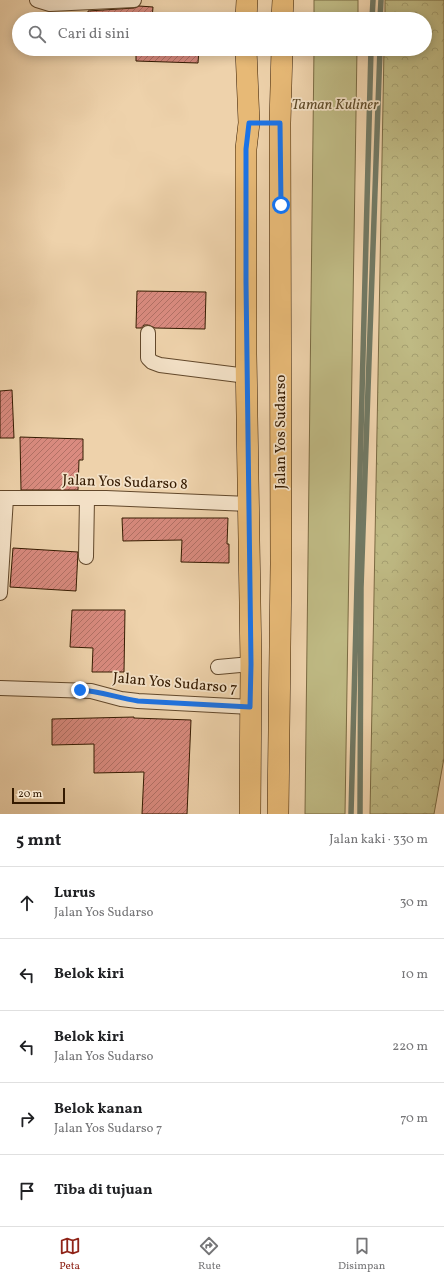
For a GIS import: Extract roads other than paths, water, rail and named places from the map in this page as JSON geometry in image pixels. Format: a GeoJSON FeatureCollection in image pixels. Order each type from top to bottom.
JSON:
{"type":"FeatureCollection","features":[{"type":"Feature","properties":{"kind":"main road"},"geometry":{"type":"LineString","coordinates":[[246,12],[247,0]]}},
{"type":"Feature","properties":{"kind":"main road"},"geometry":{"type":"LineString","coordinates":[[282,12],[283,0]]}},
{"type":"Feature","properties":{"kind":"main road"},"geometry":{"type":"LineString","coordinates":[[246,56],[249,123],[246,149],[247,376],[251,664],[250,814]]}},
{"type":"Feature","properties":{"kind":"main road","name":"Jalan Yos Sudarso"},"geometry":{"type":"LineString","coordinates":[[278,814],[281,564],[280,123],[282,56]]}},
{"type":"Feature","properties":{"kind":"main road"},"geometry":{"type":"LineString","coordinates":[[249,123],[280,123]]}},
{"type":"Feature","properties":{"kind":"street"},"geometry":{"type":"LineString","coordinates":[[37,0],[50,4],[134,0]]}},
{"type":"Feature","properties":{"kind":"street"},"geometry":{"type":"LineString","coordinates":[[148,332],[148,358],[152,362],[160,365],[247,376]]}},
{"type":"Feature","properties":{"kind":"street"},"geometry":{"type":"LineString","coordinates":[[0,593],[3,498]]}},
{"type":"Feature","properties":{"kind":"street","name":"Jalan Yos Sudarso 8"},"geometry":{"type":"LineString","coordinates":[[3,498],[87,498],[249,504]]}},
{"type":"Feature","properties":{"kind":"street"},"geometry":{"type":"LineString","coordinates":[[86,557],[87,498]]}},
{"type":"Feature","properties":{"kind":"street"},"geometry":{"type":"LineString","coordinates":[[218,667],[251,664]]}},
{"type":"Feature","properties":{"kind":"street","name":"Jalan Yos Sudarso 7"},"geometry":{"type":"LineString","coordinates":[[0,688],[91,691],[138,701],[250,707]]}},
{"type":"Feature","properties":{"kind":"waterway"},"geometry":{"type":"LineString","coordinates":[[372,12],[373,0]]}},
{"type":"Feature","properties":{"kind":"waterway"},"geometry":{"type":"LineString","coordinates":[[380,12],[381,0]]}},
{"type":"Feature","properties":{"kind":"waterway"},"geometry":{"type":"LineString","coordinates":[[351,814],[371,56]]}},
{"type":"Feature","properties":{"kind":"waterway"},"geometry":{"type":"LineString","coordinates":[[360,814],[361,588],[380,56]]}},
{"type":"Feature","properties":{"kind":"park label","name":"Taman Kuliner"},"geometry":{"type":"Point","coordinates":[335,105]}}]}
